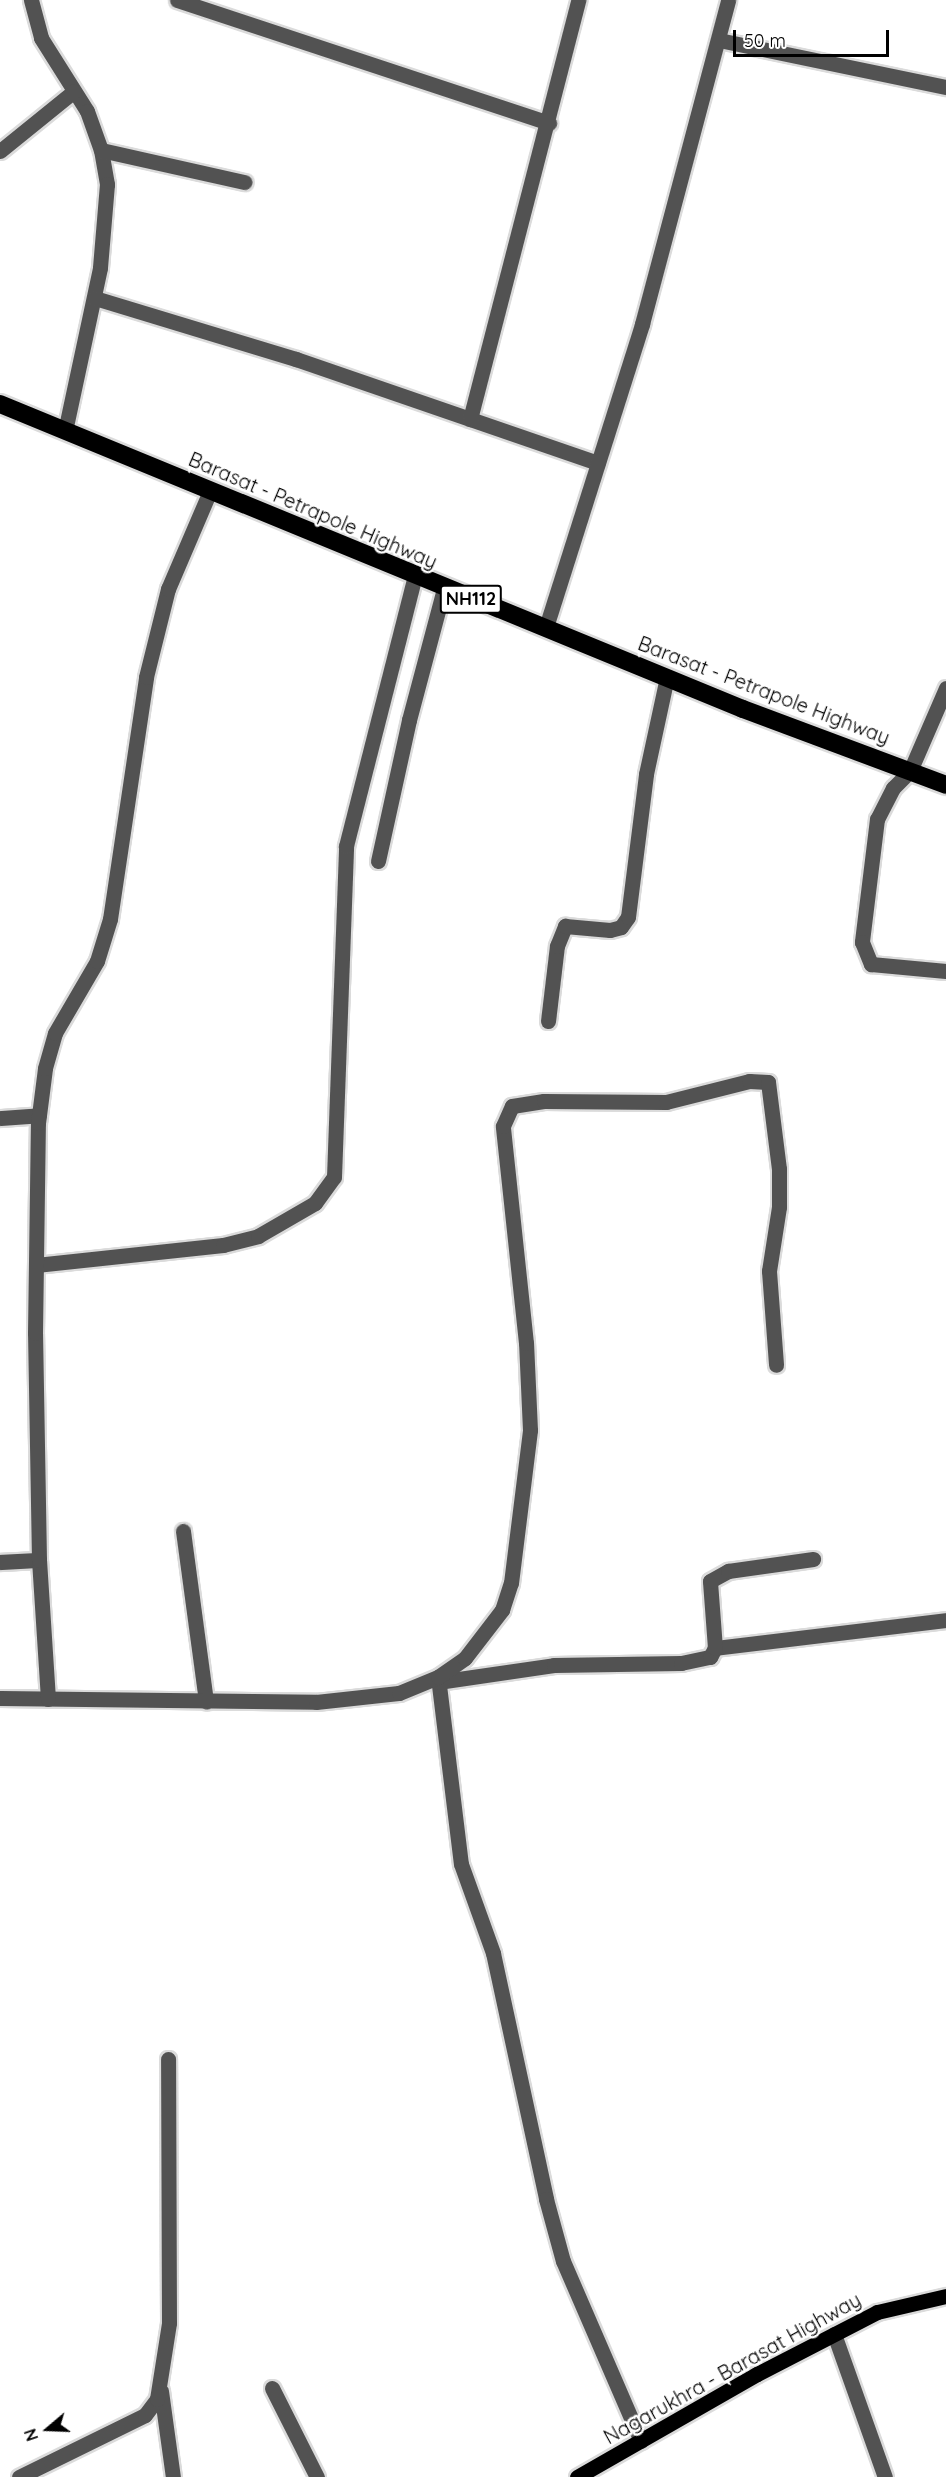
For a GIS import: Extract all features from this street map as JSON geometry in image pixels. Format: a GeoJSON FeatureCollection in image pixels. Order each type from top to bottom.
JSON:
{"type":"FeatureCollection","features":[{"type":"Feature","properties":{"kind":"highway","name":"Barasat - Petrapole Highway"},"geometry":{"type":"LineString","coordinates":[[0,404],[444,588],[946,784]]}},
{"type":"Feature","properties":{"kind":"main road","name":"Nagarukhra - Barasat Highway"},"geometry":{"type":"LineString","coordinates":[[577,2477],[877,2312],[946,2296]]}},
{"type":"Feature","properties":{"kind":"street"},"geometry":{"type":"LineString","coordinates":[[31,0],[41,38],[87,111],[101,150],[107,184],[94,298],[65,431]]}},
{"type":"Feature","properties":{"kind":"street"},"geometry":{"type":"LineString","coordinates":[[177,0],[549,123]]}},
{"type":"Feature","properties":{"kind":"street"},"geometry":{"type":"LineString","coordinates":[[470,419],[549,123],[578,0]]}},
{"type":"Feature","properties":{"kind":"street"},"geometry":{"type":"LineString","coordinates":[[546,627],[642,324],[728,0]]}},
{"type":"Feature","properties":{"kind":"street"},"geometry":{"type":"LineString","coordinates":[[719,40],[946,87]]}},
{"type":"Feature","properties":{"kind":"street"},"geometry":{"type":"LineString","coordinates":[[0,151],[74,91]]}},
{"type":"Feature","properties":{"kind":"street"},"geometry":{"type":"LineString","coordinates":[[101,150],[244,182]]}},
{"type":"Feature","properties":{"kind":"street"},"geometry":{"type":"LineString","coordinates":[[94,298],[296,359],[598,463]]}},
{"type":"Feature","properties":{"kind":"street"},"geometry":{"type":"LineString","coordinates":[[48,1699],[39,1560],[36,1264],[39,1115],[45,1068],[54,1033],[97,961],[110,919],[146,677],[168,589],[210,491]]}},
{"type":"Feature","properties":{"kind":"street"},"geometry":{"type":"LineString","coordinates":[[36,1264],[211,1247],[258,1236],[315,1203],[334,1177],[346,846],[415,576]]}},
{"type":"Feature","properties":{"kind":"street"},"geometry":{"type":"LineString","coordinates":[[378,861],[409,720],[444,588]]}},
{"type":"Feature","properties":{"kind":"street"},"geometry":{"type":"LineString","coordinates":[[548,1021],[557,946],[565,926],[610,930],[621,927],[628,917],[646,774],[667,677]]}},
{"type":"Feature","properties":{"kind":"street"},"geometry":{"type":"LineString","coordinates":[[946,688],[910,771],[893,788],[877,819],[862,942],[872,964],[946,971]]}},
{"type":"Feature","properties":{"kind":"street"},"geometry":{"type":"LineString","coordinates":[[438,1680],[465,1658],[502,1610],[512,1573],[530,1431],[526,1343],[503,1126],[512,1106],[544,1101],[666,1102],[749,1082],[768,1082],[779,1169],[779,1207],[769,1271],[776,1365]]}},
{"type":"Feature","properties":{"kind":"street"},"geometry":{"type":"LineString","coordinates":[[0,1118],[39,1115]]}},
{"type":"Feature","properties":{"kind":"street"},"geometry":{"type":"LineString","coordinates":[[183,1531],[206,1701]]}},
{"type":"Feature","properties":{"kind":"street"},"geometry":{"type":"LineString","coordinates":[[0,1698],[316,1702],[399,1693],[438,1680],[554,1665],[681,1663],[710,1657],[714,1648],[708,1588],[717,1574],[813,1559]]}},
{"type":"Feature","properties":{"kind":"street"},"geometry":{"type":"LineString","coordinates":[[0,1562],[39,1560]]}},
{"type":"Feature","properties":{"kind":"street"},"geometry":{"type":"LineString","coordinates":[[714,1648],[946,1620]]}},
{"type":"Feature","properties":{"kind":"street"},"geometry":{"type":"LineString","coordinates":[[438,1680],[461,1864],[493,1953],[554,2230],[589,2326],[640,2441]]}},
{"type":"Feature","properties":{"kind":"street"},"geometry":{"type":"LineString","coordinates":[[168,2059],[169,2323],[160,2387],[173,2477]]}},
{"type":"Feature","properties":{"kind":"street"},"geometry":{"type":"LineString","coordinates":[[834,2334],[885,2477]]}},
{"type":"Feature","properties":{"kind":"street"},"geometry":{"type":"LineString","coordinates":[[19,2477],[145,2415],[160,2387]]}},
{"type":"Feature","properties":{"kind":"street"},"geometry":{"type":"LineString","coordinates":[[272,2388],[317,2477]]}}]}
